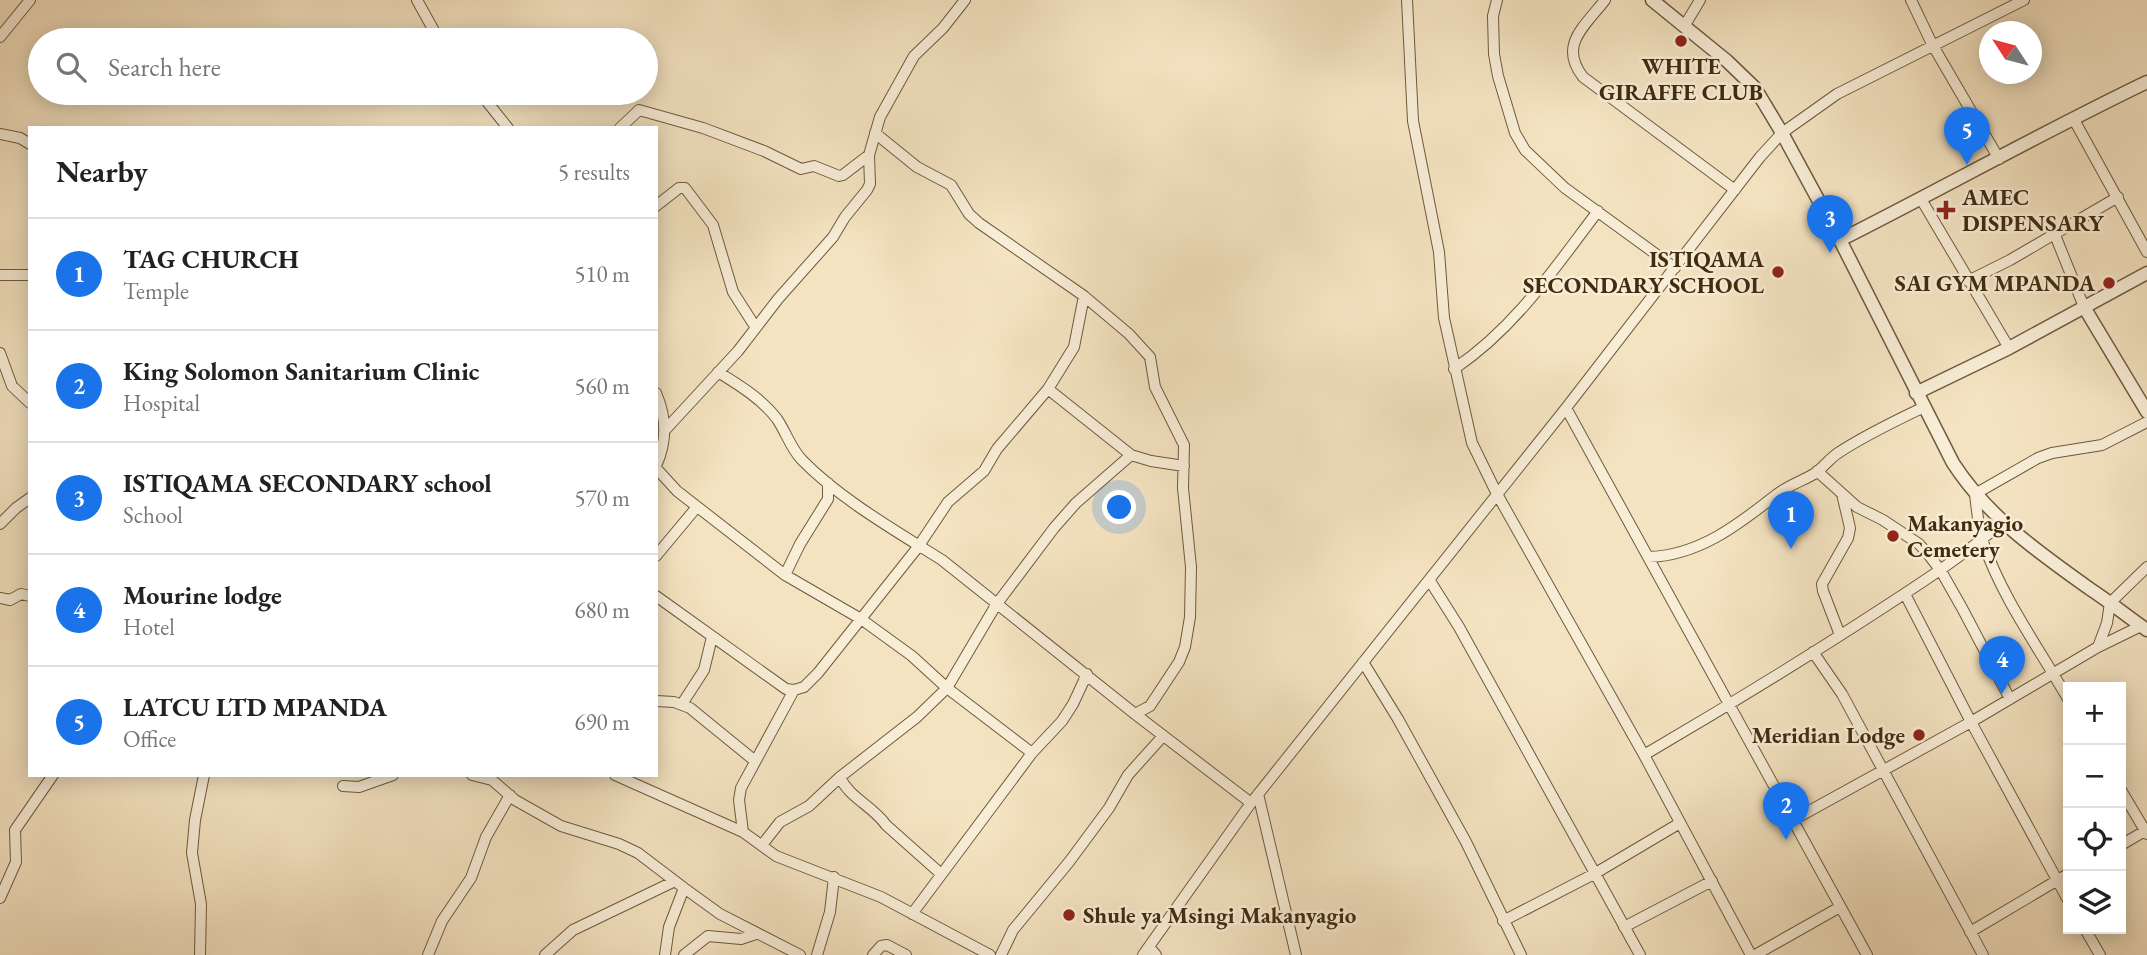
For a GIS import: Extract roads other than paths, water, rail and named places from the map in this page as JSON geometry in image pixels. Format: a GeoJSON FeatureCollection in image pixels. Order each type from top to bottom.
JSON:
{"type":"FeatureCollection","features":[{"type":"Feature","properties":{"kind":"street"},"geometry":{"type":"LineString","coordinates":[[0,37],[30,0]]}},
{"type":"Feature","properties":{"kind":"street"},"geometry":{"type":"LineString","coordinates":[[417,0],[432,28]]}},
{"type":"Feature","properties":{"kind":"street"},"geometry":{"type":"LineString","coordinates":[[666,429],[833,237],[867,190],[870,184],[869,155],[880,117],[914,56],[943,28],[965,0]]}},
{"type":"Feature","properties":{"kind":"street"},"geometry":{"type":"LineString","coordinates":[[1407,0],[1413,121],[1439,252],[1444,318],[1472,443],[1497,494],[1753,955],[1840,907]]}},
{"type":"Feature","properties":{"kind":"street"},"geometry":{"type":"LineString","coordinates":[[1497,0],[1493,16],[1494,54],[1498,76],[1515,133],[1525,150],[1564,188],[1675,268]]}},
{"type":"Feature","properties":{"kind":"street"},"geometry":{"type":"LineString","coordinates":[[1605,0],[1575,38],[1572,54],[1574,66],[1583,77],[1735,190]]}},
{"type":"Feature","properties":{"kind":"street"},"geometry":{"type":"LineString","coordinates":[[1652,0],[1685,25],[1755,88],[1840,240],[1953,463],[1975,494],[2002,523],[2036,551],[2144,628]]}},
{"type":"Feature","properties":{"kind":"street"},"geometry":{"type":"LineString","coordinates":[[1685,25],[1700,0]]}},
{"type":"Feature","properties":{"kind":"street"},"geometry":{"type":"LineString","coordinates":[[1911,0],[1999,159]]}},
{"type":"Feature","properties":{"kind":"street"},"geometry":{"type":"LineString","coordinates":[[1150,952],[1254,798],[1430,581],[1782,133],[1837,94],[2020,1]]}},
{"type":"Feature","properties":{"kind":"street"},"geometry":{"type":"LineString","coordinates":[[1840,240],[2147,82]]}},
{"type":"Feature","properties":{"kind":"street"},"geometry":{"type":"LineString","coordinates":[[488,105],[502,126]]}},
{"type":"Feature","properties":{"kind":"street"},"geometry":{"type":"LineString","coordinates":[[622,126],[639,110],[671,117],[764,151],[801,169],[814,166],[839,176],[869,155]]}},
{"type":"Feature","properties":{"kind":"street"},"geometry":{"type":"LineString","coordinates":[[2073,118],[2147,252]]}},
{"type":"Feature","properties":{"kind":"street"},"geometry":{"type":"LineString","coordinates":[[875,133],[918,167],[951,185],[969,214],[979,223],[1084,296],[1129,334],[1150,357],[1155,387],[1184,445],[1183,488],[1191,567],[1190,617],[1185,648],[1179,662],[1150,706],[1135,714]]}},
{"type":"Feature","properties":{"kind":"street"},"geometry":{"type":"LineString","coordinates":[[0,134],[20,138],[28,143]]}},
{"type":"Feature","properties":{"kind":"street"},"geometry":{"type":"LineString","coordinates":[[658,204],[679,188],[685,188],[690,194],[713,225],[733,292],[756,328]]}},
{"type":"Feature","properties":{"kind":"street"},"geometry":{"type":"LineString","coordinates":[[1968,281],[2055,235],[2118,197]]}},
{"type":"Feature","properties":{"kind":"street"},"geometry":{"type":"LineString","coordinates":[[1921,199],[2009,348]]}},
{"type":"Feature","properties":{"kind":"street"},"geometry":{"type":"LineString","coordinates":[[1454,369],[1481,350],[1510,323],[1598,211]]}},
{"type":"Feature","properties":{"kind":"street"},"geometry":{"type":"LineString","coordinates":[[2055,235],[2084,307],[2147,412]]}},
{"type":"Feature","properties":{"kind":"street"},"geometry":{"type":"LineString","coordinates":[[1916,393],[2009,348],[2147,272]]}},
{"type":"Feature","properties":{"kind":"street"},"geometry":{"type":"LineString","coordinates":[[0,275],[28,275]]}},
{"type":"Feature","properties":{"kind":"street"},"geometry":{"type":"LineString","coordinates":[[658,597],[786,689],[804,687],[918,547],[948,502],[984,471],[997,449],[1048,389],[1074,347],[1084,296]]}},
{"type":"Feature","properties":{"kind":"street"},"geometry":{"type":"LineString","coordinates":[[0,353],[12,386],[28,401]]}},
{"type":"Feature","properties":{"kind":"street"},"geometry":{"type":"LineString","coordinates":[[718,372],[752,394],[776,418],[797,454],[828,483],[918,547],[942,560],[1163,736],[1254,798],[1296,955]]}},
{"type":"Feature","properties":{"kind":"street"},"geometry":{"type":"LineString","coordinates":[[1048,389],[1131,455],[1184,466]]}},
{"type":"Feature","properties":{"kind":"street"},"geometry":{"type":"LineString","coordinates":[[658,398],[666,429],[664,448],[658,462]]}},
{"type":"Feature","properties":{"kind":"street"},"geometry":{"type":"LineString","coordinates":[[1648,557],[1668,556],[1699,546],[1759,510],[1779,492],[1817,471],[1838,453],[1924,407]]}},
{"type":"Feature","properties":{"kind":"street"},"geometry":{"type":"LineString","coordinates":[[1566,408],[1867,955]]}},
{"type":"Feature","properties":{"kind":"street"},"geometry":{"type":"LineString","coordinates":[[1975,494],[2038,458],[2052,453],[2102,445],[2147,422]]}},
{"type":"Feature","properties":{"kind":"street"},"geometry":{"type":"LineString","coordinates":[[762,845],[780,822],[809,806],[917,717],[947,688],[996,605],[1076,503],[1131,455]]}},
{"type":"Feature","properties":{"kind":"street"},"geometry":{"type":"LineString","coordinates":[[658,469],[696,508],[785,575],[861,619],[912,656],[947,688],[1032,753]]}},
{"type":"Feature","properties":{"kind":"street"},"geometry":{"type":"LineString","coordinates":[[1817,471],[1864,511],[1919,544],[1941,570],[2010,699]]}},
{"type":"Feature","properties":{"kind":"street"},"geometry":{"type":"LineString","coordinates":[[785,575],[800,544],[828,499],[828,483]]}},
{"type":"Feature","properties":{"kind":"street"},"geometry":{"type":"LineString","coordinates":[[1840,635],[1822,584],[1848,538],[1850,528],[1842,494]]}},
{"type":"Feature","properties":{"kind":"street"},"geometry":{"type":"LineString","coordinates":[[1975,494],[1982,540],[2010,601],[2063,690]]}},
{"type":"Feature","properties":{"kind":"street"},"geometry":{"type":"LineString","coordinates":[[0,524],[28,499]]}},
{"type":"Feature","properties":{"kind":"street"},"geometry":{"type":"LineString","coordinates":[[658,553],[696,508]]}},
{"type":"Feature","properties":{"kind":"street"},"geometry":{"type":"LineString","coordinates":[[1644,755],[1905,594],[2002,523]]}},
{"type":"Feature","properties":{"kind":"street"},"geometry":{"type":"LineString","coordinates":[[2098,647],[2107,623],[2110,603],[2147,567]]}},
{"type":"Feature","properties":{"kind":"street"},"geometry":{"type":"LineString","coordinates":[[1430,581],[1459,627],[1640,955]]}},
{"type":"Feature","properties":{"kind":"street"},"geometry":{"type":"LineString","coordinates":[[0,598],[10,600],[21,594],[28,596]]}},
{"type":"Feature","properties":{"kind":"street"},"geometry":{"type":"LineString","coordinates":[[1905,594],[2063,891]]}},
{"type":"Feature","properties":{"kind":"street"},"geometry":{"type":"LineString","coordinates":[[1793,820],[1971,722],[2098,647],[2144,628]]}},
{"type":"Feature","properties":{"kind":"street"},"geometry":{"type":"LineString","coordinates":[[682,704],[696,685],[710,653],[712,637]]}},
{"type":"Feature","properties":{"kind":"street"},"geometry":{"type":"LineString","coordinates":[[710,653],[732,651]]}},
{"type":"Feature","properties":{"kind":"street"},"geometry":{"type":"LineString","coordinates":[[1814,652],[1842,694],[1983,955]]}},
{"type":"Feature","properties":{"kind":"street"},"geometry":{"type":"LineString","coordinates":[[1363,662],[1466,842],[1521,955]]}},
{"type":"Feature","properties":{"kind":"street"},"geometry":{"type":"LineString","coordinates":[[912,914],[1032,753],[1062,721],[1087,674]]}},
{"type":"Feature","properties":{"kind":"street"},"geometry":{"type":"LineString","coordinates":[[744,832],[739,800],[746,777],[794,690]]}},
{"type":"Feature","properties":{"kind":"street"},"geometry":{"type":"LineString","coordinates":[[658,701],[682,704],[709,722],[755,761]]}},
{"type":"Feature","properties":{"kind":"street"},"geometry":{"type":"LineString","coordinates":[[1001,955],[1013,930],[1069,862],[1109,808],[1128,775],[1163,736]]}},
{"type":"Feature","properties":{"kind":"street"},"geometry":{"type":"LineString","coordinates":[[0,898],[16,862],[15,830],[51,777]]}},
{"type":"Feature","properties":{"kind":"street"},"geometry":{"type":"LineString","coordinates":[[200,955],[201,904],[192,853],[204,777]]}},
{"type":"Feature","properties":{"kind":"street"},"geometry":{"type":"LineString","coordinates":[[343,786],[359,788],[388,777]]}},
{"type":"Feature","properties":{"kind":"street"},"geometry":{"type":"LineString","coordinates":[[488,777],[510,796],[561,826],[619,844],[638,853],[720,914],[800,955]]}},
{"type":"Feature","properties":{"kind":"street"},"geometry":{"type":"LineString","coordinates":[[620,777],[744,832],[776,856],[881,897],[990,955]]}},
{"type":"Feature","properties":{"kind":"street"},"geometry":{"type":"LineString","coordinates":[[840,778],[849,791],[940,873]]}},
{"type":"Feature","properties":{"kind":"street"},"geometry":{"type":"LineString","coordinates":[[428,955],[442,921],[471,878],[486,837],[510,796]]}},
{"type":"Feature","properties":{"kind":"street"},"geometry":{"type":"LineString","coordinates":[[2126,799],[2146,833],[2126,843]]}},
{"type":"Feature","properties":{"kind":"street"},"geometry":{"type":"LineString","coordinates":[[1503,921],[1594,874],[1680,823]]}},
{"type":"Feature","properties":{"kind":"street"},"geometry":{"type":"LineString","coordinates":[[817,955],[831,912],[834,877]]}},
{"type":"Feature","properties":{"kind":"street"},"geometry":{"type":"LineString","coordinates":[[1970,932],[2063,877]]}},
{"type":"Feature","properties":{"kind":"street"},"geometry":{"type":"LineString","coordinates":[[1623,927],[1712,881]]}},
{"type":"Feature","properties":{"kind":"street"},"geometry":{"type":"LineString","coordinates":[[545,955],[573,930],[680,885]]}},
{"type":"Feature","properties":{"kind":"street"},"geometry":{"type":"LineString","coordinates":[[665,955],[680,885]]}},
{"type":"Feature","properties":{"kind":"street"},"geometry":{"type":"LineString","coordinates":[[684,955],[708,936],[741,939],[756,933]]}},
{"type":"Feature","properties":{"kind":"street"},"geometry":{"type":"LineString","coordinates":[[2088,934],[2100,955]]}},
{"type":"Feature","properties":{"kind":"street"},"geometry":{"type":"LineString","coordinates":[[873,955],[881,946],[887,945],[903,954]]}},
{"type":"Feature","properties":{"kind":"place","name":"WHITE GIRAFFE CLUB"},"geometry":{"type":"Point","coordinates":[1681,41]}},
{"type":"Feature","properties":{"kind":"place","name":"LATCU LTD MPANDA"},"geometry":{"type":"Point","coordinates":[1967,165]}},
{"type":"Feature","properties":{"kind":"place","name":"AMEC DISPENSARY"},"geometry":{"type":"Point","coordinates":[1946,210]}},
{"type":"Feature","properties":{"kind":"place","name":"ISTIQAMA SECONDARY school"},"geometry":{"type":"Point","coordinates":[1830,253]}},
{"type":"Feature","properties":{"kind":"place","name":"ISTIQAMA SECONDARY SCHOOL"},"geometry":{"type":"Point","coordinates":[1778,272]}},
{"type":"Feature","properties":{"kind":"place","name":"SAI GYM MPANDA"},"geometry":{"type":"Point","coordinates":[2109,283]}},
{"type":"Feature","properties":{"kind":"place","name":"Makanyagio Cemetery"},"geometry":{"type":"Point","coordinates":[1893,536]}},
{"type":"Feature","properties":{"kind":"place","name":"TAG CHURCH"},"geometry":{"type":"Point","coordinates":[1791,549]}},
{"type":"Feature","properties":{"kind":"place","name":"Mourine lodge"},"geometry":{"type":"Point","coordinates":[2002,694]}},
{"type":"Feature","properties":{"kind":"place","name":"Meridian Lodge"},"geometry":{"type":"Point","coordinates":[1919,735]}},
{"type":"Feature","properties":{"kind":"place","name":"King Solomon Sanitarium Clinic"},"geometry":{"type":"Point","coordinates":[1786,840]}},
{"type":"Feature","properties":{"kind":"place","name":"Shule ya Msingi Makanyagio"},"geometry":{"type":"Point","coordinates":[1069,915]}}]}
